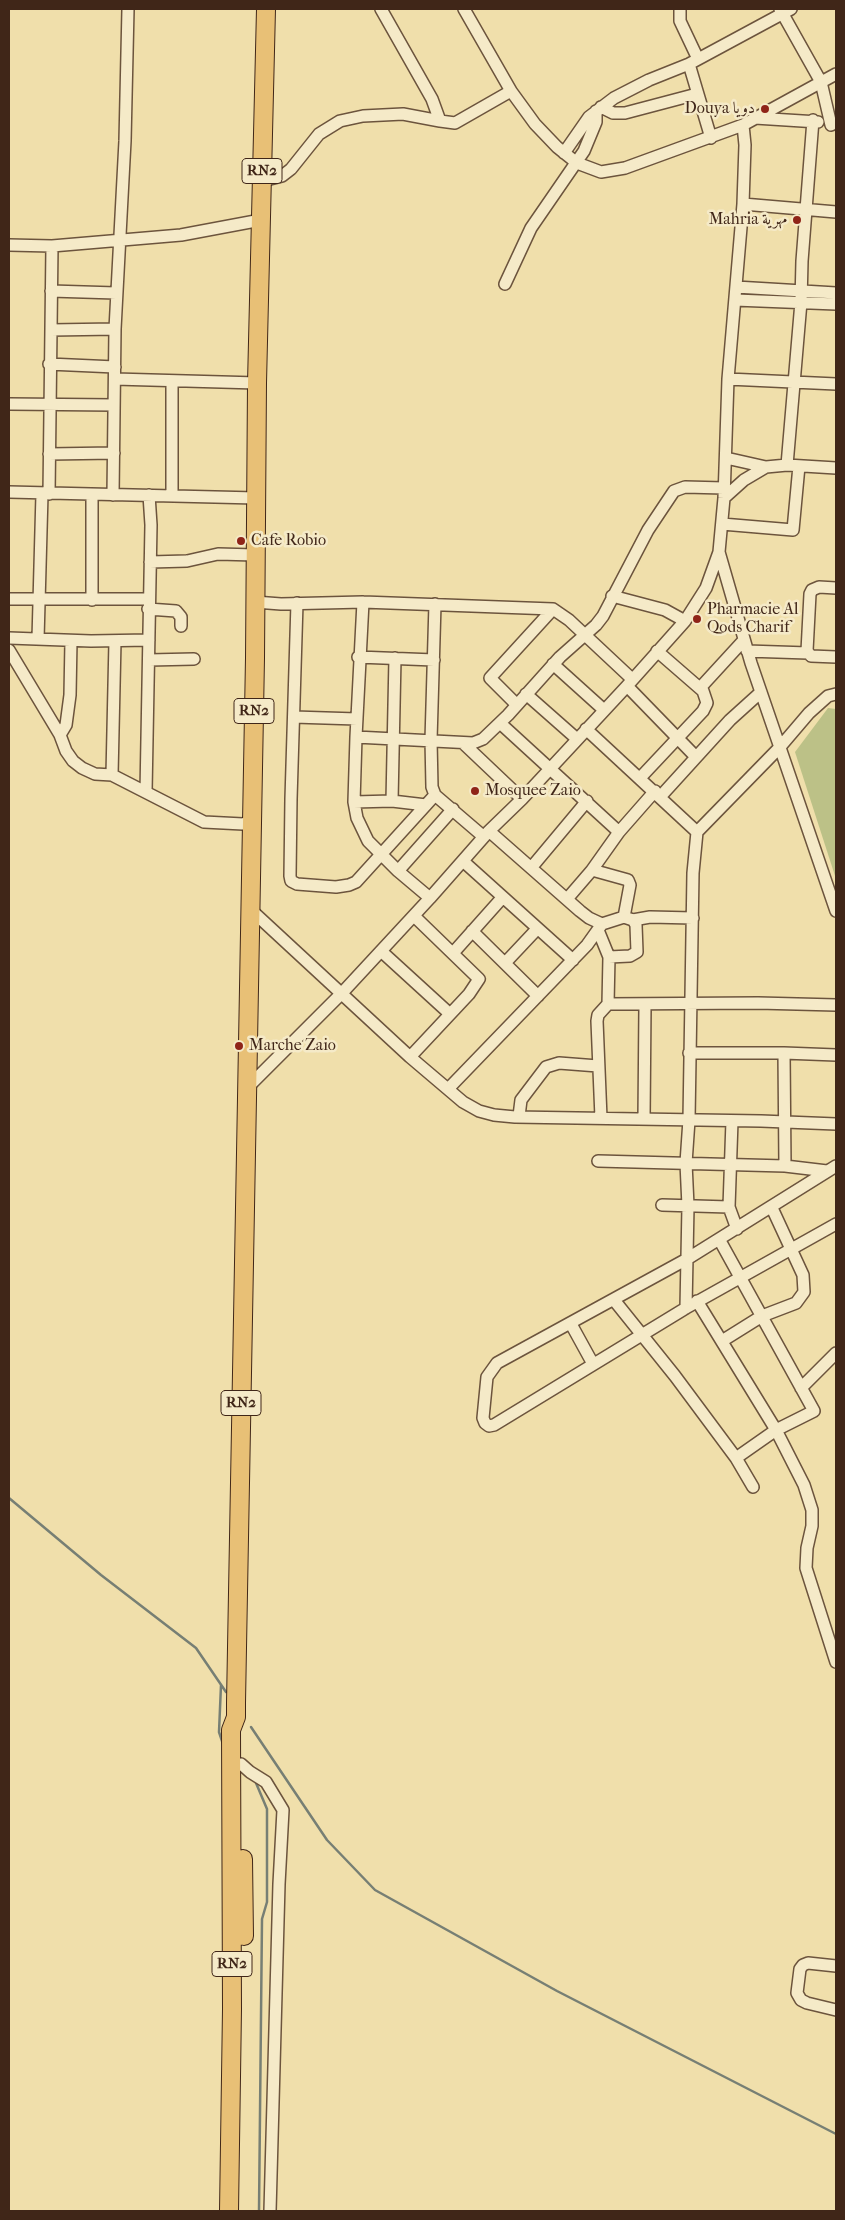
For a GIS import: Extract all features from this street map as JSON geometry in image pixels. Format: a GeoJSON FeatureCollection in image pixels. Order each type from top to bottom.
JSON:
{"type":"FeatureCollection","features":[{"type":"Feature","properties":{"kind":"highway","name":"RN2"},"geometry":{"type":"LineString","coordinates":[[241,2211],[244,1963],[240,1730],[236,1717],[257,383],[266,9]]}},
{"type":"Feature","properties":{"kind":"highway","name":"RN2"},"geometry":{"type":"LineString","coordinates":[[229,2211],[232,2018],[231,1730],[236,1717]]}},
{"type":"Feature","properties":{"kind":"street"},"geometry":{"type":"LineString","coordinates":[[113,495],[116,293],[125,141],[128,9]]}},
{"type":"Feature","properties":{"kind":"street"},"geometry":{"type":"LineString","coordinates":[[381,9],[432,99],[440,121]]}},
{"type":"Feature","properties":{"kind":"street"},"geometry":{"type":"LineString","coordinates":[[464,9],[511,91],[535,124],[564,153],[577,163],[601,172],[615,171],[743,125],[836,74]]}},
{"type":"Feature","properties":{"kind":"street"},"geometry":{"type":"LineString","coordinates":[[680,9],[680,21],[694,62],[697,94],[711,138]]}},
{"type":"Feature","properties":{"kind":"street"},"geometry":{"type":"LineString","coordinates":[[564,153],[586,121],[599,109],[630,89],[694,62],[785,10],[821,82],[834,126]]}},
{"type":"Feature","properties":{"kind":"street"},"geometry":{"type":"LineString","coordinates":[[262,181],[282,176],[286,173],[297,163],[319,134],[340,122],[363,116],[404,114],[455,123],[511,91]]}},
{"type":"Feature","properties":{"kind":"street"},"geometry":{"type":"LineString","coordinates":[[599,109],[613,113],[625,113],[697,94]]}},
{"type":"Feature","properties":{"kind":"street"},"geometry":{"type":"LineString","coordinates":[[791,98],[794,120]]}},
{"type":"Feature","properties":{"kind":"street"},"geometry":{"type":"LineString","coordinates":[[506,284],[531,228],[577,163],[592,133],[599,109]]}},
{"type":"Feature","properties":{"kind":"street"},"geometry":{"type":"LineString","coordinates":[[755,118],[813,120],[834,126]]}},
{"type":"Feature","properties":{"kind":"street"},"geometry":{"type":"LineString","coordinates":[[722,524],[793,530],[794,383],[813,120]]}},
{"type":"Feature","properties":{"kind":"street"},"geometry":{"type":"LineString","coordinates":[[247,1088],[342,993],[464,862],[487,834],[522,799],[630,682],[685,621],[706,588],[719,552],[722,524],[728,379],[743,204],[745,145],[743,125]]}},
{"type":"Feature","properties":{"kind":"street"},"geometry":{"type":"LineString","coordinates":[[743,204],[836,212]]}},
{"type":"Feature","properties":{"kind":"street"},"geometry":{"type":"LineString","coordinates":[[9,245],[52,246],[201,232],[261,220]]}},
{"type":"Feature","properties":{"kind":"street"},"geometry":{"type":"LineString","coordinates":[[38,639],[45,494],[49,454],[48,404],[52,246]]}},
{"type":"Feature","properties":{"kind":"street"},"geometry":{"type":"LineString","coordinates":[[735,300],[801,296],[836,294],[836,304],[801,296],[736,287]]}},
{"type":"Feature","properties":{"kind":"street"},"geometry":{"type":"LineString","coordinates":[[51,290],[116,293]]}},
{"type":"Feature","properties":{"kind":"street"},"geometry":{"type":"LineString","coordinates":[[51,330],[115,329]]}},
{"type":"Feature","properties":{"kind":"street"},"geometry":{"type":"LineString","coordinates":[[49,364],[115,367]]}},
{"type":"Feature","properties":{"kind":"street"},"geometry":{"type":"LineString","coordinates":[[115,379],[257,383]]}},
{"type":"Feature","properties":{"kind":"street"},"geometry":{"type":"LineString","coordinates":[[728,379],[836,384]]}},
{"type":"Feature","properties":{"kind":"street"},"geometry":{"type":"LineString","coordinates":[[172,381],[172,496]]}},
{"type":"Feature","properties":{"kind":"street"},"geometry":{"type":"LineString","coordinates":[[9,404],[114,405]]}},
{"type":"Feature","properties":{"kind":"street"},"geometry":{"type":"LineString","coordinates":[[49,454],[114,453]]}},
{"type":"Feature","properties":{"kind":"street"},"geometry":{"type":"LineString","coordinates":[[726,458],[766,467],[793,465],[836,468]]}},
{"type":"Feature","properties":{"kind":"street"},"geometry":{"type":"LineString","coordinates":[[356,737],[463,743],[479,741],[500,723],[553,664],[603,616],[612,596],[658,514],[674,491],[685,487],[724,493],[766,467]]}},
{"type":"Feature","properties":{"kind":"street"},"geometry":{"type":"LineString","coordinates":[[9,492],[256,498]]}},
{"type":"Feature","properties":{"kind":"street"},"geometry":{"type":"LineString","coordinates":[[92,495],[92,600]]}},
{"type":"Feature","properties":{"kind":"street"},"geometry":{"type":"LineString","coordinates":[[146,792],[150,562],[149,495]]}},
{"type":"Feature","properties":{"kind":"street"},"geometry":{"type":"LineString","coordinates":[[719,552],[761,692],[836,911]]}},
{"type":"Feature","properties":{"kind":"street"},"geometry":{"type":"LineString","coordinates":[[150,562],[187,561],[218,554],[255,554]]}},
{"type":"Feature","properties":{"kind":"street"},"geometry":{"type":"LineString","coordinates":[[808,653],[810,594],[812,590],[819,587],[836,588]]}},
{"type":"Feature","properties":{"kind":"street"},"geometry":{"type":"LineString","coordinates":[[612,596],[665,610],[685,621]]}},
{"type":"Feature","properties":{"kind":"street"},"geometry":{"type":"LineString","coordinates":[[9,599],[92,600],[148,604],[176,611],[181,617],[181,626]]}},
{"type":"Feature","properties":{"kind":"street"},"geometry":{"type":"LineString","coordinates":[[255,602],[281,604],[363,602],[552,609],[585,634],[696,757]]}},
{"type":"Feature","properties":{"kind":"street"},"geometry":{"type":"LineString","coordinates":[[363,602],[358,658],[354,802],[357,818],[368,841],[398,871],[430,898]]}},
{"type":"Feature","properties":{"kind":"street"},"geometry":{"type":"LineString","coordinates":[[297,603],[290,876],[292,881],[297,884],[314,886],[350,885],[366,874],[434,795]]}},
{"type":"Feature","properties":{"kind":"street"},"geometry":{"type":"LineString","coordinates":[[436,604],[431,740],[431,782],[434,795],[531,868],[600,927],[609,957],[608,1004],[598,1014],[597,1021],[601,1118]]}},
{"type":"Feature","properties":{"kind":"street"},"geometry":{"type":"LineString","coordinates":[[517,705],[490,678],[552,609]]}},
{"type":"Feature","properties":{"kind":"street"},"geometry":{"type":"LineString","coordinates":[[9,638],[149,640]]}},
{"type":"Feature","properties":{"kind":"street"},"geometry":{"type":"LineString","coordinates":[[60,735],[66,725],[70,695],[71,640]]}},
{"type":"Feature","properties":{"kind":"street"},"geometry":{"type":"LineString","coordinates":[[112,775],[115,641]]}},
{"type":"Feature","properties":{"kind":"street"},"geometry":{"type":"LineString","coordinates":[[746,645],[808,653],[810,656],[836,657]]}},
{"type":"Feature","properties":{"kind":"street"},"geometry":{"type":"LineString","coordinates":[[700,688],[746,645]]}},
{"type":"Feature","properties":{"kind":"street"},"geometry":{"type":"LineString","coordinates":[[9,650],[60,735],[66,751],[77,765],[95,774],[112,775],[204,822],[244,824],[251,821]]}},
{"type":"Feature","properties":{"kind":"street"},"geometry":{"type":"LineString","coordinates":[[640,778],[678,738],[707,703],[706,697],[700,688],[658,651]]}},
{"type":"Feature","properties":{"kind":"street"},"geometry":{"type":"LineString","coordinates":[[358,658],[434,660]]}},
{"type":"Feature","properties":{"kind":"street"},"geometry":{"type":"LineString","coordinates":[[392,801],[395,658]]}},
{"type":"Feature","properties":{"kind":"street"},"geometry":{"type":"LineString","coordinates":[[149,660],[194,659]]}},
{"type":"Feature","properties":{"kind":"street"},"geometry":{"type":"LineString","coordinates":[[553,664],[604,710]]}},
{"type":"Feature","properties":{"kind":"street"},"geometry":{"type":"LineString","coordinates":[[567,899],[592,870],[619,832],[696,757],[740,710],[761,692]]}},
{"type":"Feature","properties":{"kind":"street"},"geometry":{"type":"LineString","coordinates":[[526,694],[577,739]]}},
{"type":"Feature","properties":{"kind":"street"},"geometry":{"type":"LineString","coordinates":[[686,1308],[688,1206],[686,1163],[692,1005],[693,874],[697,832],[820,703],[828,696],[836,694]]}},
{"type":"Feature","properties":{"kind":"street"},"geometry":{"type":"LineString","coordinates":[[294,717],[357,719]]}},
{"type":"Feature","properties":{"kind":"street"},"geometry":{"type":"LineString","coordinates":[[500,723],[619,832]]}},
{"type":"Feature","properties":{"kind":"street"},"geometry":{"type":"LineString","coordinates":[[586,729],[697,832]]}},
{"type":"Feature","properties":{"kind":"street"},"geometry":{"type":"LineString","coordinates":[[463,743],[522,799]]}},
{"type":"Feature","properties":{"kind":"street"},"geometry":{"type":"LineString","coordinates":[[354,802],[392,801],[426,805]]}},
{"type":"Feature","properties":{"kind":"street"},"geometry":{"type":"LineString","coordinates":[[531,868],[587,801]]}},
{"type":"Feature","properties":{"kind":"street"},"geometry":{"type":"LineString","coordinates":[[398,871],[453,809]]}},
{"type":"Feature","properties":{"kind":"street"},"geometry":{"type":"LineString","coordinates":[[464,862],[573,960]]}},
{"type":"Feature","properties":{"kind":"street"},"geometry":{"type":"LineString","coordinates":[[592,870],[628,880],[630,885],[628,918]]}},
{"type":"Feature","properties":{"kind":"street"},"geometry":{"type":"LineString","coordinates":[[453,954],[502,898]]}},
{"type":"Feature","properties":{"kind":"street"},"geometry":{"type":"LineString","coordinates":[[250,909],[410,1057],[463,1102],[479,1111],[494,1115],[518,1116],[644,1120],[786,1121],[836,1124]]}},
{"type":"Feature","properties":{"kind":"street"},"geometry":{"type":"LineString","coordinates":[[410,1057],[469,994],[479,980],[414,916]]}},
{"type":"Feature","properties":{"kind":"street"},"geometry":{"type":"LineString","coordinates":[[448,1089],[573,960],[600,927],[628,918],[693,918]]}},
{"type":"Feature","properties":{"kind":"street"},"geometry":{"type":"LineString","coordinates":[[609,957],[630,956],[637,952],[636,925],[628,918]]}},
{"type":"Feature","properties":{"kind":"street"},"geometry":{"type":"LineString","coordinates":[[505,963],[537,929]]}},
{"type":"Feature","properties":{"kind":"street"},"geometry":{"type":"LineString","coordinates":[[472,931],[538,996]]}},
{"type":"Feature","properties":{"kind":"street"},"geometry":{"type":"LineString","coordinates":[[381,951],[450,1014]]}},
{"type":"Feature","properties":{"kind":"street"},"geometry":{"type":"LineString","coordinates":[[608,1004],[692,1005],[758,1003],[836,1005]]}},
{"type":"Feature","properties":{"kind":"street"},"geometry":{"type":"LineString","coordinates":[[644,1120],[646,1005]]}},
{"type":"Feature","properties":{"kind":"street"},"geometry":{"type":"LineString","coordinates":[[689,1053],[784,1053],[836,1056]]}},
{"type":"Feature","properties":{"kind":"street"},"geometry":{"type":"LineString","coordinates":[[784,1053],[785,1166]]}},
{"type":"Feature","properties":{"kind":"street"},"geometry":{"type":"LineString","coordinates":[[518,1116],[521,1100],[546,1067],[559,1063],[598,1066]]}},
{"type":"Feature","properties":{"kind":"street"},"geometry":{"type":"LineString","coordinates":[[732,1121],[729,1207],[737,1229]]}},
{"type":"Feature","properties":{"kind":"street"},"geometry":{"type":"LineString","coordinates":[[598,1161],[832,1169]]}},
{"type":"Feature","properties":{"kind":"street"},"geometry":{"type":"LineString","coordinates":[[832,1169],[687,1260],[497,1364],[487,1377],[483,1418],[485,1423],[489,1426],[494,1425],[739,1276],[835,1228]]}},
{"type":"Feature","properties":{"kind":"street"},"geometry":{"type":"LineString","coordinates":[[662,1205],[729,1207]]}},
{"type":"Feature","properties":{"kind":"street"},"geometry":{"type":"LineString","coordinates":[[722,1341],[762,1316],[796,1302],[804,1292],[803,1275],[772,1208]]}},
{"type":"Feature","properties":{"kind":"street"},"geometry":{"type":"LineString","coordinates":[[719,1239],[814,1411],[776,1430],[736,1458]]}},
{"type":"Feature","properties":{"kind":"street"},"geometry":{"type":"LineString","coordinates":[[614,1300],[675,1376],[736,1458],[753,1486]]}},
{"type":"Feature","properties":{"kind":"street"},"geometry":{"type":"LineString","coordinates":[[697,1301],[776,1430],[804,1485],[812,1510],[812,1526],[807,1548],[806,1568],[836,1662]]}},
{"type":"Feature","properties":{"kind":"street"},"geometry":{"type":"LineString","coordinates":[[571,1324],[594,1364]]}},
{"type":"Feature","properties":{"kind":"street"},"geometry":{"type":"LineString","coordinates":[[801,1388],[836,1353]]}},
{"type":"Feature","properties":{"kind":"street"},"geometry":{"type":"LineString","coordinates":[[241,1764],[266,1782],[283,1810],[279,1884],[270,2211]]}},
{"type":"Feature","properties":{"kind":"street"},"geometry":{"type":"LineString","coordinates":[[836,1966],[808,1963],[803,1965],[798,1976],[797,1993],[807,2003],[836,2010]]}},
{"type":"Feature","properties":{"kind":"green space"},"geometry":{"type":"Polygon","coordinates":[[[828,708],[836,709],[836,879],[795,752],[828,708]]]}},
{"type":"Feature","properties":{"kind":"waterway"},"geometry":{"type":"LineString","coordinates":[[9,1498],[101,1575],[196,1648],[226,1692]]}},
{"type":"Feature","properties":{"kind":"waterway"},"geometry":{"type":"LineString","coordinates":[[221,1685],[219,1732],[223,1744]]}},
{"type":"Feature","properties":{"kind":"waterway"},"geometry":{"type":"LineString","coordinates":[[251,1727],[327,1840],[375,1890],[557,1991],[836,2134]]}},
{"type":"Feature","properties":{"kind":"waterway"},"geometry":{"type":"LineString","coordinates":[[256,1783],[267,1809],[267,1902],[262,1919],[259,2211]]}},
{"type":"Feature","properties":{"kind":"place","name":"Douya دويا"},"geometry":{"type":"Point","coordinates":[765,109]}},
{"type":"Feature","properties":{"kind":"place","name":"Mahria مهرية"},"geometry":{"type":"Point","coordinates":[797,220]}},
{"type":"Feature","properties":{"kind":"place","name":"Cafe Robio"},"geometry":{"type":"Point","coordinates":[241,541]}},
{"type":"Feature","properties":{"kind":"place","name":"Pharmacie Al Qods Charif"},"geometry":{"type":"Point","coordinates":[697,619]}},
{"type":"Feature","properties":{"kind":"place","name":"Mosquee Zaio"},"geometry":{"type":"Point","coordinates":[475,791]}},
{"type":"Feature","properties":{"kind":"place","name":"Marche Zaio"},"geometry":{"type":"Point","coordinates":[239,1046]}}]}
